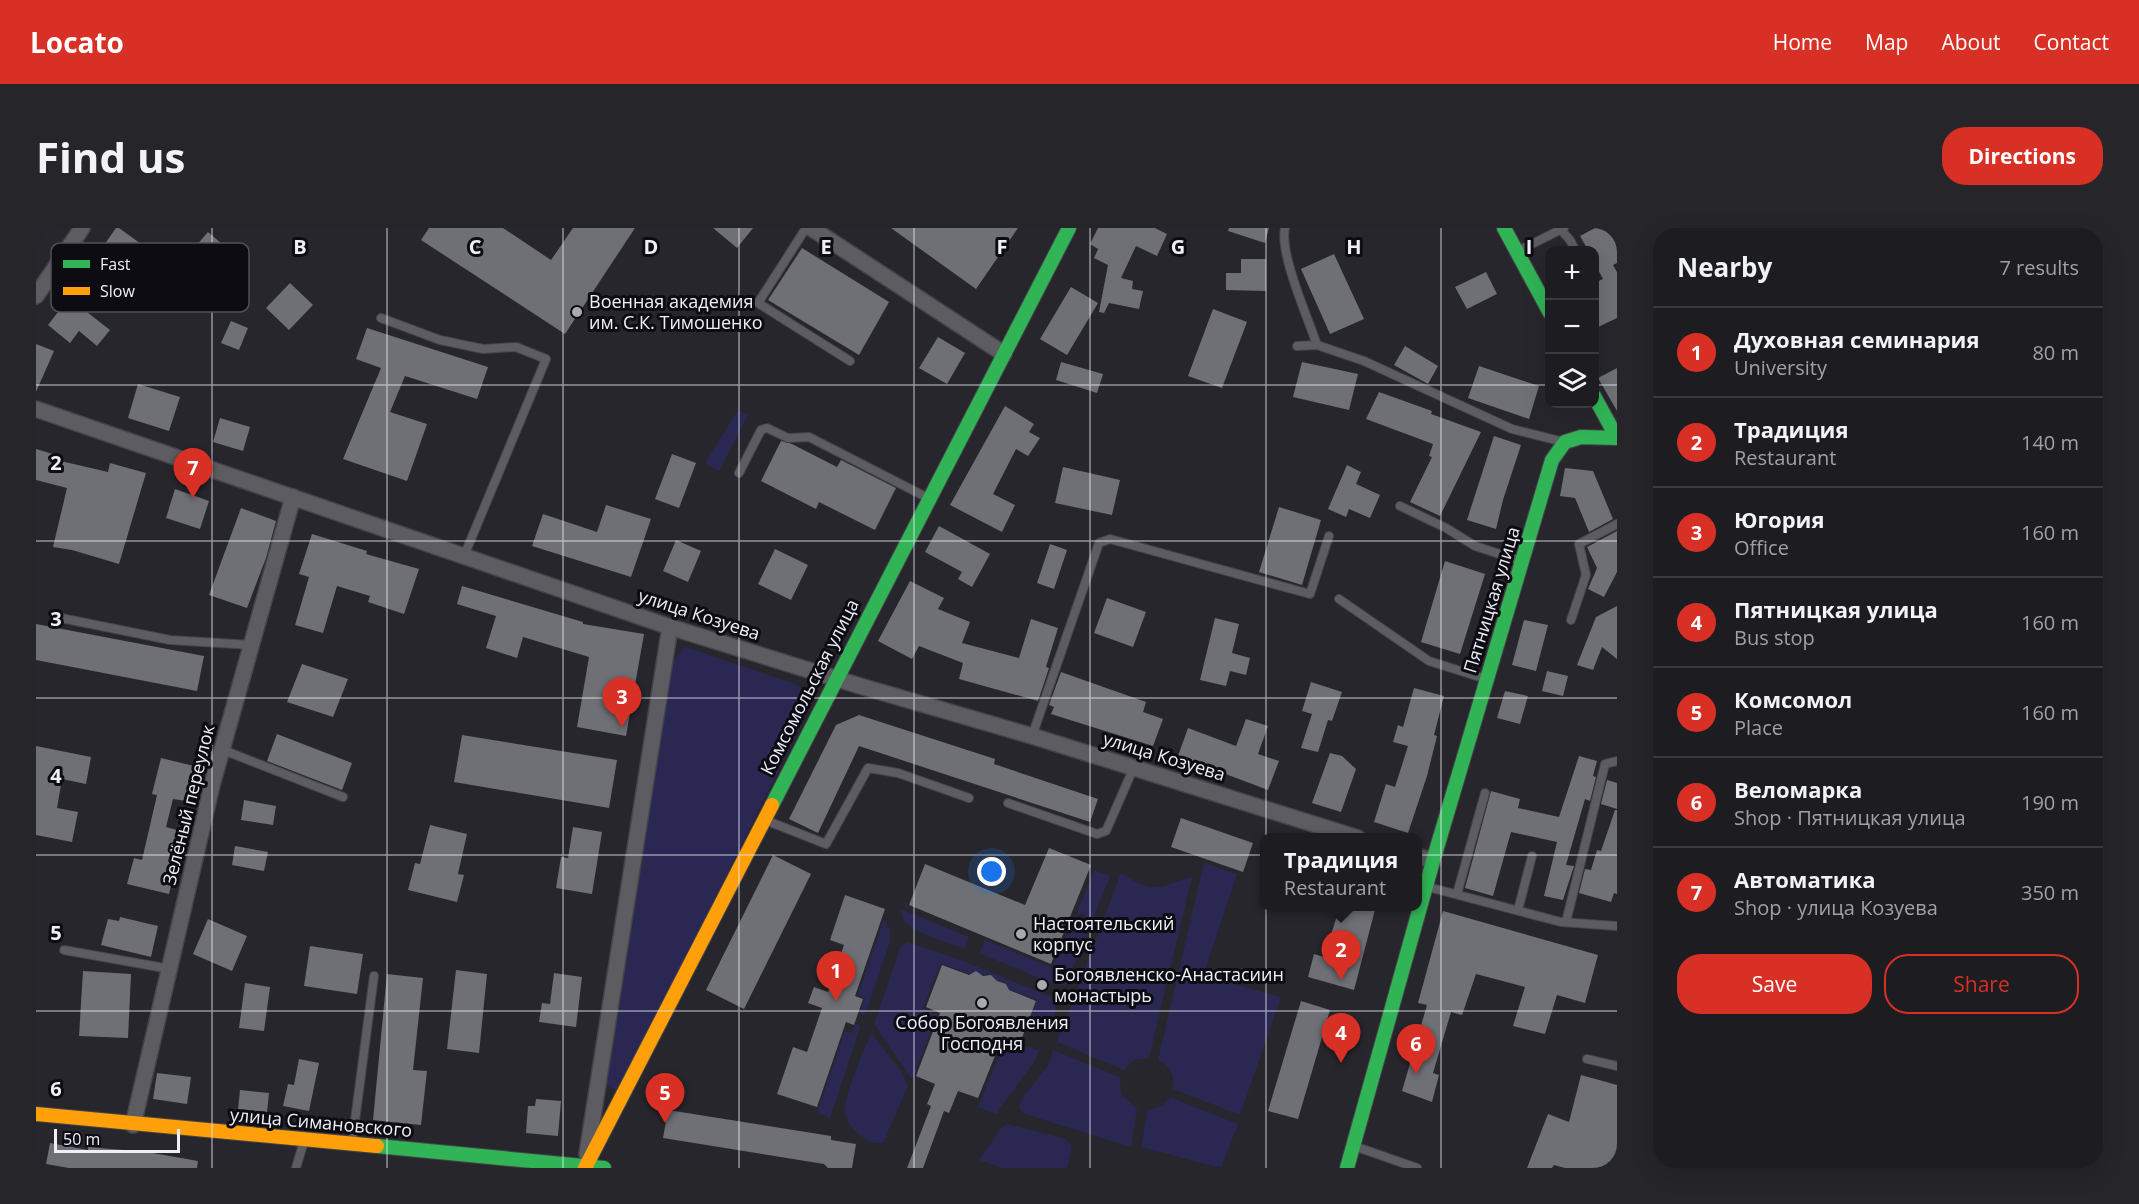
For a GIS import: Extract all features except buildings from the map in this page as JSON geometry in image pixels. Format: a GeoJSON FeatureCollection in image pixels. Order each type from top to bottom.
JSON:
{"type":"FeatureCollection","features":[{"type":"Feature","properties":{"kind":"street"},"geometry":{"type":"LineString","coordinates":[[808,228],[1004,354]]}},
{"type":"Feature","properties":{"kind":"street","name":"Комсомольская улица"},"geometry":{"type":"LineString","coordinates":[[586,1166],[1069,228]]}},
{"type":"Feature","properties":{"kind":"street"},"geometry":{"type":"LineString","coordinates":[[1504,228],[1545,304]]}},
{"type":"Feature","properties":{"kind":"street"},"geometry":{"type":"LineString","coordinates":[[70,243],[78,230]]}},
{"type":"Feature","properties":{"kind":"street"},"geometry":{"type":"LineString","coordinates":[[36,296],[51,272]]}},
{"type":"Feature","properties":{"kind":"street"},"geometry":{"type":"LineString","coordinates":[[1599,405],[1617,438]]}},
{"type":"Feature","properties":{"kind":"street","name":"улица Козуева"},"geometry":{"type":"LineString","coordinates":[[36,409],[670,627],[1345,833]]}},
{"type":"Feature","properties":{"kind":"street"},"geometry":{"type":"LineString","coordinates":[[1565,442],[1581,436],[1617,438]]}},
{"type":"Feature","properties":{"kind":"street","name":"Пятницкая улица"},"geometry":{"type":"LineString","coordinates":[[1422,900],[1552,460],[1565,442]]}},
{"type":"Feature","properties":{"kind":"street","name":"Зелёный переулок"},"geometry":{"type":"LineString","coordinates":[[133,1125],[212,785],[293,497]]}},
{"type":"Feature","properties":{"kind":"street"},"geometry":{"type":"LineString","coordinates":[[586,1166],[670,627]]}},
{"type":"Feature","properties":{"kind":"street"},"geometry":{"type":"LineString","coordinates":[[1422,857],[1433,861]]}},
{"type":"Feature","properties":{"kind":"street","name":"Пятницкая улица"},"geometry":{"type":"LineString","coordinates":[[1347,1168],[1419,911]]}},
{"type":"Feature","properties":{"kind":"street","name":"улица Симановского"},"geometry":{"type":"LineString","coordinates":[[36,1114],[604,1168]]}},
{"type":"Feature","properties":{"kind":"lane"},"geometry":{"type":"LineString","coordinates":[[808,228],[758,303],[850,361]]}},
{"type":"Feature","properties":{"kind":"lane"},"geometry":{"type":"LineString","coordinates":[[1285,228],[1283,237],[1293,275],[1317,345]]}},
{"type":"Feature","properties":{"kind":"lane"},"geometry":{"type":"LineString","coordinates":[[1517,252],[1562,229],[1573,246]]}},
{"type":"Feature","properties":{"kind":"lane"},"geometry":{"type":"LineString","coordinates":[[381,318],[440,340],[483,349],[516,347],[546,359],[464,556]]}},
{"type":"Feature","properties":{"kind":"lane"},"geometry":{"type":"LineString","coordinates":[[1297,346],[1317,345],[1364,361],[1512,429],[1565,442]]}},
{"type":"Feature","properties":{"kind":"lane"},"geometry":{"type":"LineString","coordinates":[[739,473],[761,430],[767,428],[788,438],[809,438],[929,498]]}},
{"type":"Feature","properties":{"kind":"lane"},"geometry":{"type":"LineString","coordinates":[[1400,507],[1446,528],[1475,546],[1522,562]]}},
{"type":"Feature","properties":{"kind":"lane"},"geometry":{"type":"LineString","coordinates":[[1571,620],[1587,574],[1579,544],[1617,524]]}},
{"type":"Feature","properties":{"kind":"lane"},"geometry":{"type":"LineString","coordinates":[[1032,736],[1099,543],[1110,539],[1310,594],[1329,536]]}},
{"type":"Feature","properties":{"kind":"lane"},"geometry":{"type":"LineString","coordinates":[[1338,599],[1429,661],[1487,680]]}},
{"type":"Feature","properties":{"kind":"lane"},"geometry":{"type":"LineString","coordinates":[[56,617],[170,640],[252,645]]}},
{"type":"Feature","properties":{"kind":"lane"},"geometry":{"type":"LineString","coordinates":[[223,750],[343,797]]}},
{"type":"Feature","properties":{"kind":"lane"},"geometry":{"type":"LineString","coordinates":[[1566,922],[1605,764],[1617,761]]}},
{"type":"Feature","properties":{"kind":"lane"},"geometry":{"type":"LineString","coordinates":[[1008,803],[1097,834],[1106,831],[1134,767]]}},
{"type":"Feature","properties":{"kind":"lane"},"geometry":{"type":"LineString","coordinates":[[764,819],[826,844],[868,768],[898,773],[969,798]]}},
{"type":"Feature","properties":{"kind":"lane"},"geometry":{"type":"LineString","coordinates":[[1456,894],[1485,793]]}},
{"type":"Feature","properties":{"kind":"lane"},"geometry":{"type":"LineString","coordinates":[[1518,910],[1532,856]]}},
{"type":"Feature","properties":{"kind":"lane"},"geometry":{"type":"LineString","coordinates":[[1426,886],[1566,922],[1617,926]]}},
{"type":"Feature","properties":{"kind":"lane"},"geometry":{"type":"LineString","coordinates":[[64,950],[170,969]]}},
{"type":"Feature","properties":{"kind":"lane"},"geometry":{"type":"LineString","coordinates":[[352,1145],[374,976]]}},
{"type":"Feature","properties":{"kind":"lane"},"geometry":{"type":"LineString","coordinates":[[1587,1059],[1617,1066]]}},
{"type":"Feature","properties":{"kind":"lane"},"geometry":{"type":"LineString","coordinates":[[296,1168],[304,1140]]}},
{"type":"Feature","properties":{"kind":"lane"},"geometry":{"type":"LineString","coordinates":[[1352,1146],[1417,1168]]}},
{"type":"Feature","properties":{"kind":"shaded area"},"geometry":{"type":"Polygon","coordinates":[[[738,410],[748,415],[719,471],[705,463],[738,410]]]}},
{"type":"Feature","properties":{"kind":"shaded area"},"geometry":{"type":"Polygon","coordinates":[[[685,647],[798,685],[804,692],[810,707],[619,1091],[604,1085],[671,666],[685,647]]]}},
{"type":"Feature","properties":{"kind":"shaded area"},"geometry":{"type":"Polygon","coordinates":[[[1204,863],[1237,874],[1203,976],[1281,997],[1240,1115],[1173,1089],[1171,1072],[1158,1060],[1204,863]]]}},
{"type":"Feature","properties":{"kind":"shaded area"},"geometry":{"type":"Polygon","coordinates":[[[1094,870],[1110,876],[1093,919],[1077,913],[1094,870]]]}},
{"type":"Feature","properties":{"kind":"shaded area"},"geometry":{"type":"Polygon","coordinates":[[[1121,873],[1149,887],[1163,886],[1192,877],[1149,1058],[1134,1060],[1124,1070],[1057,1042],[1121,873]]]}},
{"type":"Feature","properties":{"kind":"shaded area"},"geometry":{"type":"Polygon","coordinates":[[[901,909],[969,937],[964,949],[911,927],[904,920],[901,909]]]}},
{"type":"Feature","properties":{"kind":"shaded area"},"geometry":{"type":"Polygon","coordinates":[[[884,919],[890,931],[890,942],[865,1015],[859,1014],[865,998],[858,995],[884,919]]]}},
{"type":"Feature","properties":{"kind":"shaded area"},"geometry":{"type":"Polygon","coordinates":[[[1070,927],[1087,936],[1065,986],[1053,984],[979,953],[985,940],[1052,968],[1070,927]]]}},
{"type":"Feature","properties":{"kind":"shaded area"},"geometry":{"type":"Polygon","coordinates":[[[907,942],[963,961],[1052,997],[1056,1005],[1047,1031],[1029,1023],[1037,1000],[1009,989],[1007,984],[997,981],[991,975],[982,975],[974,971],[970,974],[941,963],[923,1008],[937,1015],[913,1078],[910,1077],[874,1024],[901,946],[907,942]]]}},
{"type":"Feature","properties":{"kind":"shaded area"},"geometry":{"type":"Polygon","coordinates":[[[856,1024],[861,1025],[830,1118],[817,1112],[845,1031],[852,1033],[856,1024]]]}},
{"type":"Feature","properties":{"kind":"shaded area"},"geometry":{"type":"Polygon","coordinates":[[[871,1033],[902,1073],[908,1086],[883,1143],[871,1142],[861,1136],[851,1126],[845,1113],[847,1096],[871,1033]]]}},
{"type":"Feature","properties":{"kind":"shaded area"},"geometry":{"type":"Polygon","coordinates":[[[1019,1045],[1039,1050],[1035,1061],[996,1114],[978,1107],[1001,1050],[1015,1053],[1019,1045]]]}},
{"type":"Feature","properties":{"kind":"shaded area"},"geometry":{"type":"Polygon","coordinates":[[[1053,1050],[1120,1077],[1121,1094],[1137,1109],[1131,1147],[1025,1114],[1019,1108],[1021,1100],[1049,1064],[1053,1050]]]}},
{"type":"Feature","properties":{"kind":"shaded area"},"geometry":{"type":"Polygon","coordinates":[[[1170,1097],[1238,1124],[1221,1168],[1141,1147],[1148,1110],[1162,1106],[1170,1097]]]}},
{"type":"Feature","properties":{"kind":"shaded area"},"geometry":{"type":"Polygon","coordinates":[[[1007,1124],[1066,1139],[1072,1146],[1067,1168],[1003,1168],[979,1160],[1002,1127],[1007,1124]]]}},
{"type":"Feature","properties":{"kind":"traffic: fast"},"geometry":{"type":"LineString","coordinates":[[772,805],[1069,228]]}},
{"type":"Feature","properties":{"kind":"traffic: fast"},"geometry":{"type":"LineString","coordinates":[[1504,228],[1545,304]]}},
{"type":"Feature","properties":{"kind":"traffic: fast"},"geometry":{"type":"LineString","coordinates":[[1599,405],[1617,438]]}},
{"type":"Feature","properties":{"kind":"traffic: fast"},"geometry":{"type":"LineString","coordinates":[[1422,900],[1552,460],[1565,442],[1581,437],[1617,438]]}},
{"type":"Feature","properties":{"kind":"traffic: fast"},"geometry":{"type":"LineString","coordinates":[[1347,1168],[1419,911]]}},
{"type":"Feature","properties":{"kind":"traffic: fast"},"geometry":{"type":"LineString","coordinates":[[377,1146],[604,1168]]}},
{"type":"Feature","properties":{"kind":"traffic: slow"},"geometry":{"type":"LineString","coordinates":[[585,1168],[772,805]]}},
{"type":"Feature","properties":{"kind":"traffic: slow"},"geometry":{"type":"LineString","coordinates":[[36,1114],[377,1146]]}},
{"type":"Feature","properties":{"kind":"place","name":"Военная академия им. С.К. Тимошенко"},"geometry":{"type":"Point","coordinates":[577,312]}},
{"type":"Feature","properties":{"kind":"place","name":"Автоматика"},"geometry":{"type":"Point","coordinates":[193,498]}},
{"type":"Feature","properties":{"kind":"place","name":"Югория"},"geometry":{"type":"Point","coordinates":[622,727]}},
{"type":"Feature","properties":{"kind":"place","name":"Настоятельский корпус"},"geometry":{"type":"Point","coordinates":[1021,934]}},
{"type":"Feature","properties":{"kind":"place","name":"Традиция"},"geometry":{"type":"Point","coordinates":[1341,980]}},
{"type":"Feature","properties":{"kind":"place","name":"Богоявленско-Анастасиин монастырь"},"geometry":{"type":"Point","coordinates":[1042,985]}},
{"type":"Feature","properties":{"kind":"place","name":"Духовная семинария"},"geometry":{"type":"Point","coordinates":[836,1001]}},
{"type":"Feature","properties":{"kind":"place","name":"Собор Богоявления Господня"},"geometry":{"type":"Point","coordinates":[982,1003]}},
{"type":"Feature","properties":{"kind":"place","name":"Пятницкая улица"},"geometry":{"type":"Point","coordinates":[1341,1063]}},
{"type":"Feature","properties":{"kind":"place","name":"Веломарка"},"geometry":{"type":"Point","coordinates":[1416,1074]}},
{"type":"Feature","properties":{"kind":"place","name":"Комсомол"},"geometry":{"type":"Point","coordinates":[665,1123]}}]}
